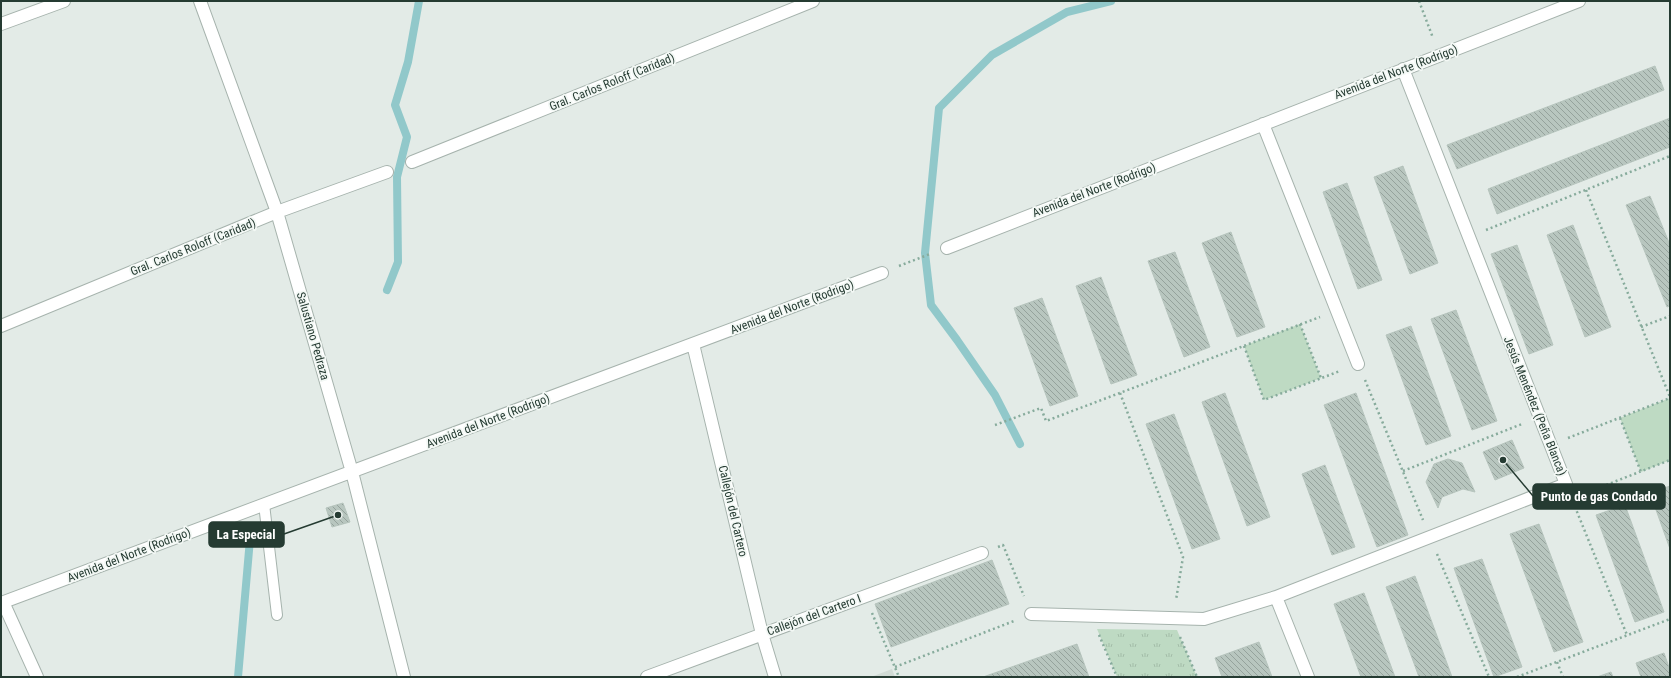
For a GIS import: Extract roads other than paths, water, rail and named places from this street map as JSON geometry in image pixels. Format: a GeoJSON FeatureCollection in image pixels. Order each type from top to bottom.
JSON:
{"type":"FeatureCollection","features":[{"type":"Feature","properties":{"kind":"street"},"geometry":{"type":"LineString","coordinates":[[1,24],[64,1]]}},
{"type":"Feature","properties":{"kind":"street","name":"Salustiano Pedraza"},"geometry":{"type":"LineString","coordinates":[[200,1],[277,212],[352,472],[404,677]]}},
{"type":"Feature","properties":{"kind":"street","name":"Gral. Carlos Roloff (Caridad)"},"geometry":{"type":"LineString","coordinates":[[412,162],[813,1]]}},
{"type":"Feature","properties":{"kind":"street","name":"Avenida del Norte (Rodrigo)"},"geometry":{"type":"LineString","coordinates":[[947,248],[1578,1]]}},
{"type":"Feature","properties":{"kind":"street","name":"Jesús Menéndez (Peña Blanca)"},"geometry":{"type":"LineString","coordinates":[[1031,614],[1204,619],[1276,597],[1566,484],[1403,69]]}},
{"type":"Feature","properties":{"kind":"street"},"geometry":{"type":"LineString","coordinates":[[1263,124],[1358,364]]}},
{"type":"Feature","properties":{"kind":"street","name":"Gral. Carlos Roloff (Caridad)"},"geometry":{"type":"LineString","coordinates":[[1,326],[277,212],[387,172]]}},
{"type":"Feature","properties":{"kind":"street","name":"Avenida del Norte (Rodrigo)"},"geometry":{"type":"LineString","coordinates":[[2,603],[882,273]]}},
{"type":"Feature","properties":{"kind":"street","name":"Callejón del Cartero"},"geometry":{"type":"LineString","coordinates":[[693,344],[762,634],[775,677]]}},
{"type":"Feature","properties":{"kind":"street","name":"Callejón del Cartero I"},"geometry":{"type":"LineString","coordinates":[[647,677],[982,553]]}},
{"type":"Feature","properties":{"kind":"street"},"geometry":{"type":"LineString","coordinates":[[1276,597],[1308,677]]}},
{"type":"Feature","properties":{"kind":"street"},"geometry":{"type":"LineString","coordinates":[[2,603],[37,677]]}},
{"type":"Feature","properties":{"kind":"lane"},"geometry":{"type":"LineString","coordinates":[[264,504],[277,615]]}},
{"type":"Feature","properties":{"kind":"waterway"},"geometry":{"type":"LineString","coordinates":[[387,290],[398,262],[397,177],[407,137],[395,105],[408,62],[419,1]]}},
{"type":"Feature","properties":{"kind":"waterway"},"geometry":{"type":"LineString","coordinates":[[1020,444],[995,395],[931,305],[925,253],[939,108],[992,55],[1067,12],[1111,1]]}},
{"type":"Feature","properties":{"kind":"waterway"},"geometry":{"type":"LineString","coordinates":[[238,677],[250,539]]}},
{"type":"Feature","properties":{"kind":"place","name":"Punto de gas Condado"},"geometry":{"type":"Point","coordinates":[1503,460]}},
{"type":"Feature","properties":{"kind":"place","name":"La Especial"},"geometry":{"type":"Point","coordinates":[338,515]}}]}
